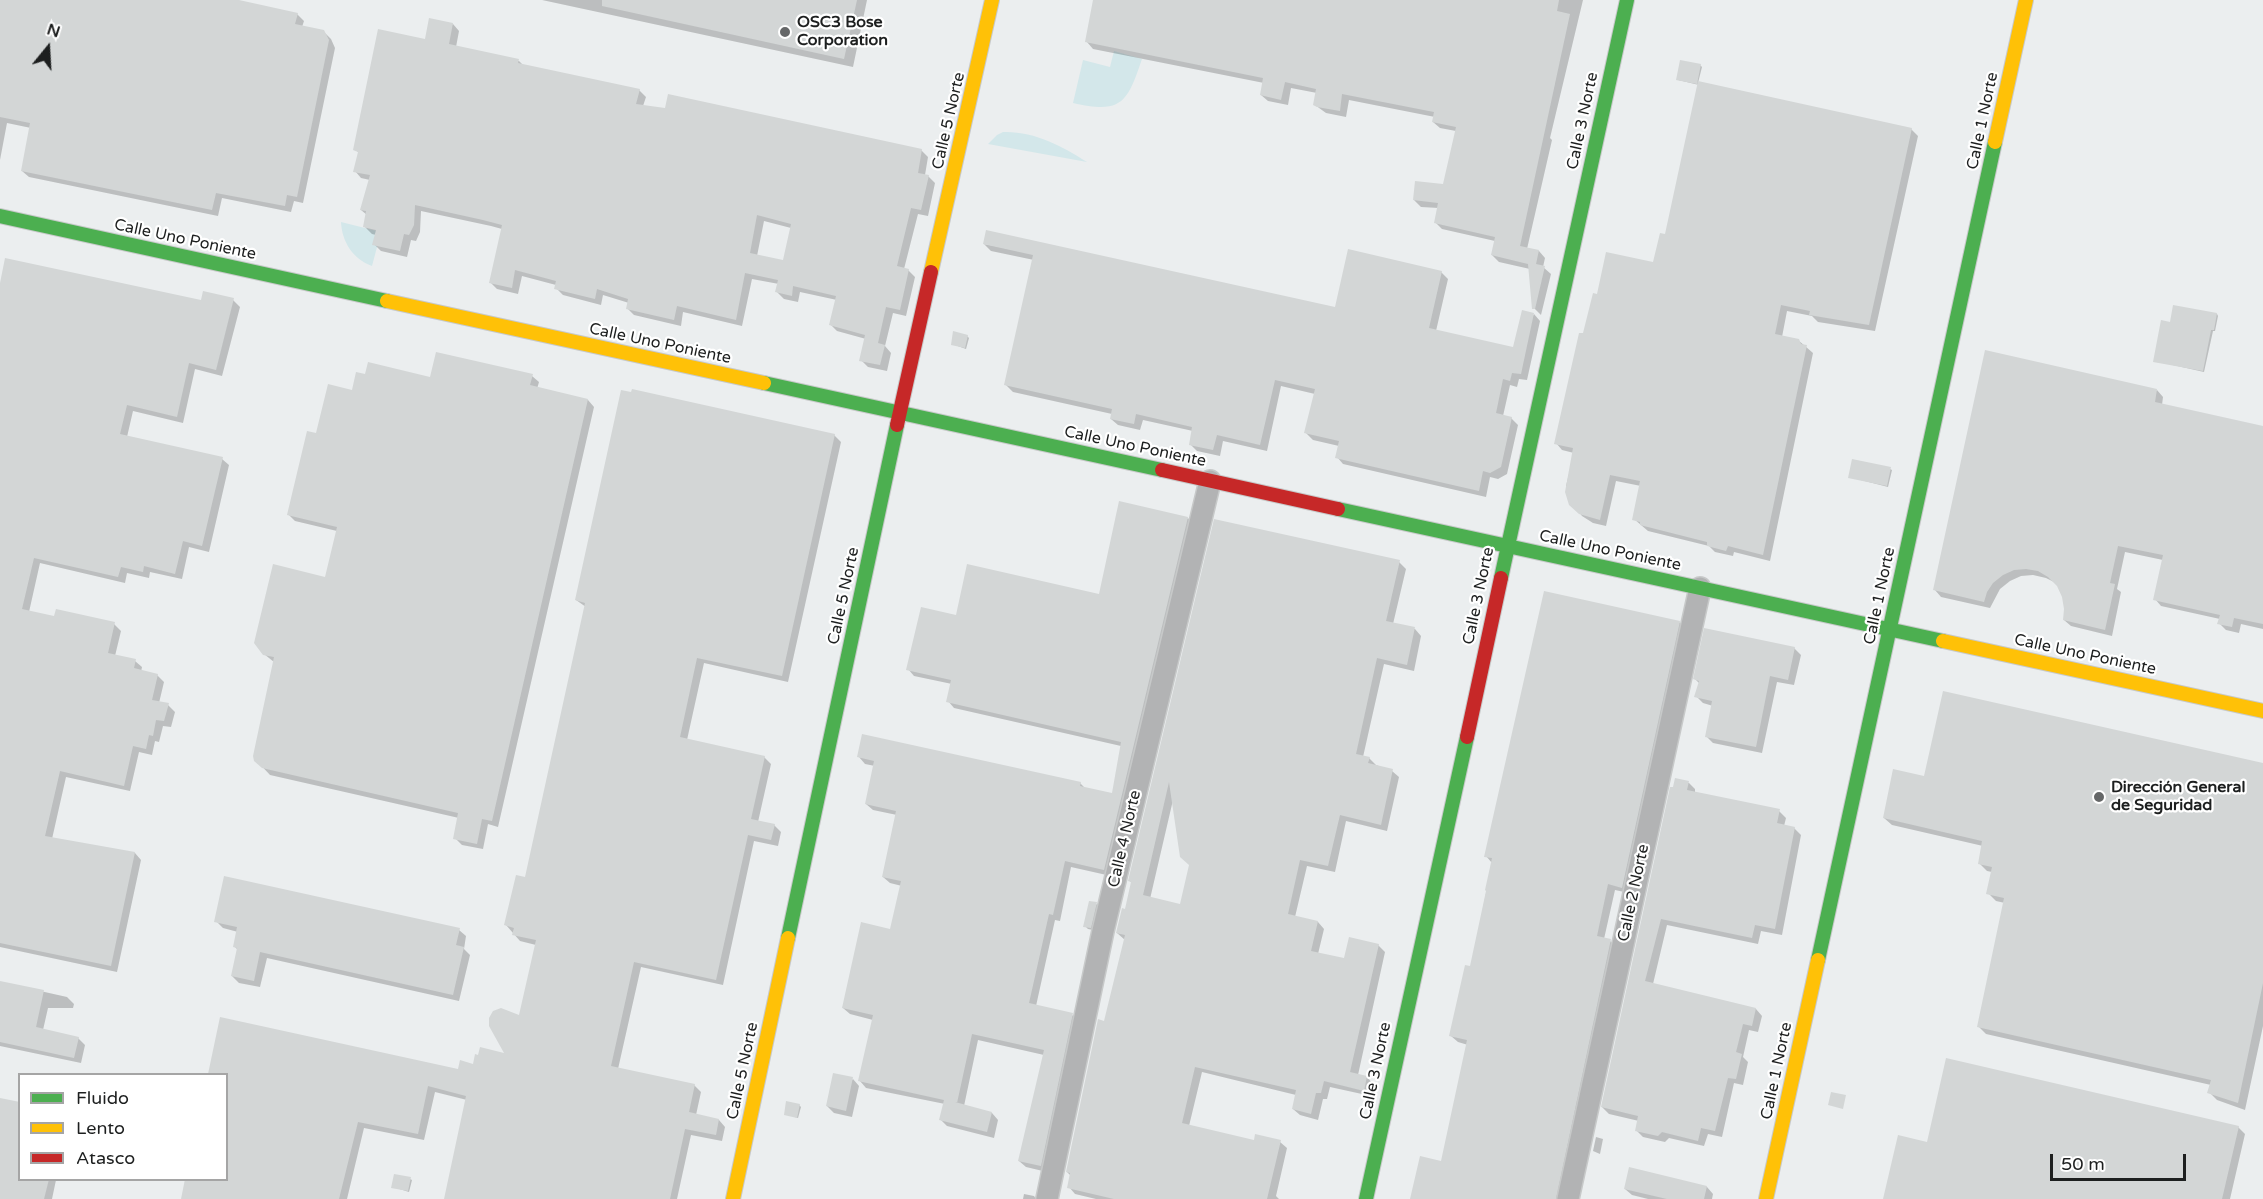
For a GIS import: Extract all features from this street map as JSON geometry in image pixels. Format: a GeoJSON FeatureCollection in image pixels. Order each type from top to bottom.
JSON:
{"type":"FeatureCollection","features":[{"type":"Feature","properties":{"kind":"street","name":"Calle 5 Norte"},"geometry":{"type":"LineString","coordinates":[[733,1199],[900,413],[992,0]]}},
{"type":"Feature","properties":{"kind":"street","name":"Calle 3 Norte"},"geometry":{"type":"LineString","coordinates":[[1366,1199],[1627,0]]}},
{"type":"Feature","properties":{"kind":"street","name":"Calle 1 Norte"},"geometry":{"type":"LineString","coordinates":[[1766,1199],[2026,0]]}},
{"type":"Feature","properties":{"kind":"street","name":"Calle Uno Poniente"},"geometry":{"type":"LineString","coordinates":[[0,216],[2263,711]]}},
{"type":"Feature","properties":{"kind":"street","name":"Calle 4 Norte"},"geometry":{"type":"LineString","coordinates":[[1047,1199],[1103,931],[1210,481]]}},
{"type":"Feature","properties":{"kind":"street","name":"Calle 2 Norte"},"geometry":{"type":"LineString","coordinates":[[1568,1199],[1700,588]]}},
{"type":"Feature","properties":{"kind":"shaded area"},"geometry":{"type":"Polygon","coordinates":[[[1114,51],[1142,59],[1132,86],[1126,95],[1112,106],[1073,103],[1083,60],[1110,67],[1114,51]]]}},
{"type":"Feature","properties":{"kind":"shaded area"},"geometry":{"type":"Polygon","coordinates":[[[1003,132],[1037,137],[1068,150],[1087,162],[988,144],[1003,132]]]}},
{"type":"Feature","properties":{"kind":"shaded area"},"geometry":{"type":"Polygon","coordinates":[[[341,222],[381,232],[372,266],[359,259],[350,249],[346,243],[341,222]]]}},
{"type":"Feature","properties":{"kind":"building"},"geometry":{"type":"Polygon","coordinates":[[[0,0],[239,0],[298,13],[295,24],[324,30],[329,40],[297,197],[287,195],[285,206],[216,193],[212,210],[21,171],[30,123],[0,117],[0,0]]]}},
{"type":"Feature","properties":{"kind":"building","name":"OSC3 Bose Corporation"},"geometry":{"type":"Polygon","coordinates":[[[602,0],[857,0],[844,59],[602,6],[602,0]]]}},
{"type":"Feature","properties":{"kind":"building"},"geometry":{"type":"Polygon","coordinates":[[[1093,0],[1559,0],[1557,11],[1570,14],[1520,246],[1539,250],[1536,264],[1545,266],[1535,309],[1532,309],[1528,264],[1491,255],[1495,237],[1434,223],[1438,203],[1413,200],[1415,181],[1443,184],[1456,127],[1432,122],[1434,112],[1342,94],[1340,111],[1317,107],[1313,105],[1316,89],[1285,82],[1281,100],[1260,95],[1263,78],[1085,42],[1093,0]]]}},
{"type":"Feature","properties":{"kind":"building"},"geometry":{"type":"Polygon","coordinates":[[[429,18],[453,23],[449,44],[519,59],[518,63],[640,89],[636,104],[665,108],[668,94],[922,149],[918,173],[929,175],[921,210],[911,208],[897,266],[909,269],[900,310],[886,307],[878,343],[885,345],[880,365],[859,361],[865,335],[829,325],[836,296],[793,286],[792,296],[775,292],[778,280],[745,273],[736,320],[677,306],[674,320],[626,309],[628,299],[597,289],[595,299],[554,289],[556,281],[515,270],[512,288],[489,283],[502,225],[483,220],[415,205],[414,225],[409,235],[404,234],[400,251],[372,245],[376,230],[363,227],[366,211],[360,210],[370,175],[353,172],[358,152],[353,150],[378,29],[425,39],[429,18]],[[757,215],[750,253],[783,260],[791,224],[757,215]]]}},
{"type":"Feature","properties":{"kind":"building"},"geometry":{"type":"Polygon","coordinates":[[[1680,60],[1701,64],[1697,84],[1676,80],[1680,60]]]}},
{"type":"Feature","properties":{"kind":"building"},"geometry":{"type":"Polygon","coordinates":[[[1698,81],[1912,128],[1869,325],[1809,315],[1810,311],[1781,305],[1775,334],[1799,339],[1801,344],[1807,345],[1763,555],[1728,546],[1726,551],[1707,546],[1707,542],[1640,525],[1640,522],[1632,520],[1640,481],[1610,475],[1600,520],[1579,514],[1569,505],[1565,492],[1573,448],[1554,444],[1579,333],[1583,333],[1593,293],[1597,294],[1606,252],[1653,262],[1660,233],[1665,234],[1698,81]]]}},
{"type":"Feature","properties":{"kind":"building"},"geometry":{"type":"Polygon","coordinates":[[[986,230],[1335,307],[1348,249],[1442,271],[1429,328],[1513,347],[1522,310],[1534,313],[1521,374],[1512,373],[1510,381],[1503,379],[1496,413],[1512,417],[1501,467],[1490,473],[1483,471],[1479,491],[1335,458],[1339,441],[1304,433],[1315,389],[1275,380],[1260,445],[1217,435],[1213,450],[1189,445],[1192,427],[1136,414],[1134,424],[1110,419],[1112,409],[1004,385],[1033,255],[983,244],[986,230]]]}},
{"type":"Feature","properties":{"kind":"building"},"geometry":{"type":"Polygon","coordinates":[[[5,258],[201,300],[203,291],[234,298],[216,370],[189,363],[177,417],[127,405],[120,434],[223,457],[202,546],[183,541],[175,574],[144,566],[143,572],[121,567],[118,577],[34,558],[22,609],[54,616],[56,609],[115,622],[108,653],[136,659],[134,668],[158,674],[152,700],[169,703],[164,721],[156,720],[153,736],[149,735],[146,749],[133,746],[124,786],[60,771],[45,836],[135,852],[111,966],[0,943],[0,283],[5,258]]]}},
{"type":"Feature","properties":{"kind":"building"},"geometry":{"type":"Polygon","coordinates":[[[2173,305],[2217,313],[2214,330],[2211,330],[2203,371],[2153,362],[2161,320],[2170,322],[2173,305]]]}},
{"type":"Feature","properties":{"kind":"building"},"geometry":{"type":"Polygon","coordinates":[[[953,331],[968,335],[965,348],[951,345],[953,331]]]}},
{"type":"Feature","properties":{"kind":"building"},"geometry":{"type":"Polygon","coordinates":[[[1985,350],[2157,389],[2155,402],[2263,426],[2263,624],[2234,618],[2232,627],[2217,624],[2220,615],[2153,600],[2163,555],[2118,546],[2110,583],[2115,584],[2105,630],[2063,620],[2062,597],[2057,586],[2038,571],[2014,570],[2003,575],[1993,583],[1984,602],[1933,590],[1985,350]]]}},
{"type":"Feature","properties":{"kind":"building"},"geometry":{"type":"Polygon","coordinates":[[[436,352],[533,374],[530,385],[588,399],[492,821],[482,819],[477,844],[453,839],[458,813],[262,768],[254,761],[253,756],[274,657],[263,655],[254,643],[273,564],[325,577],[337,527],[287,515],[307,431],[316,433],[328,384],[352,390],[356,372],[365,374],[368,362],[430,377],[436,352]]]}},
{"type":"Feature","properties":{"kind":"building"},"geometry":{"type":"Polygon","coordinates":[[[632,389],[835,434],[782,676],[697,658],[680,737],[765,756],[751,819],[775,824],[771,840],[748,835],[716,980],[634,962],[611,1066],[695,1084],[689,1112],[719,1119],[716,1135],[685,1129],[670,1199],[444,1199],[466,1096],[428,1086],[418,1134],[358,1122],[339,1199],[181,1199],[185,1181],[228,1181],[228,1073],[208,1073],[220,1017],[458,1069],[460,1060],[473,1064],[475,1054],[478,1055],[480,1047],[504,1053],[489,1026],[489,1018],[493,1011],[501,1008],[519,1015],[536,940],[512,935],[514,928],[504,925],[516,875],[525,877],[585,603],[575,600],[621,390],[631,392],[632,389]]]}},
{"type":"Feature","properties":{"kind":"building"},"geometry":{"type":"Polygon","coordinates":[[[1852,459],[1891,467],[1887,486],[1848,478],[1852,459]]]}},
{"type":"Feature","properties":{"kind":"building"},"geometry":{"type":"Polygon","coordinates":[[[1119,501],[1188,517],[1104,870],[1065,861],[1053,915],[1049,914],[1029,1003],[1073,1013],[1041,1166],[1018,1161],[1044,1050],[972,1034],[957,1103],[992,1112],[987,1132],[939,1120],[944,1100],[858,1081],[873,1015],[842,1008],[861,922],[890,929],[901,881],[882,877],[896,811],[865,804],[874,761],[857,757],[862,734],[1081,782],[1080,786],[1112,793],[1121,742],[946,702],[951,680],[906,670],[921,607],[956,615],[967,564],[1099,594],[1119,501]]]}},
{"type":"Feature","properties":{"kind":"building"},"geometry":{"type":"Polygon","coordinates":[[[1214,519],[1400,560],[1386,621],[1415,627],[1407,665],[1377,658],[1356,754],[1370,757],[1368,763],[1393,769],[1381,825],[1340,815],[1328,866],[1300,860],[1288,914],[1318,921],[1311,951],[1344,958],[1349,937],[1379,944],[1350,1072],[1367,1076],[1364,1091],[1324,1081],[1321,1093],[1316,1093],[1311,1114],[1292,1109],[1296,1090],[1195,1067],[1182,1123],[1254,1140],[1255,1134],[1281,1140],[1267,1199],[1114,1199],[1067,1188],[1070,1173],[1066,1172],[1098,1019],[1104,1021],[1125,935],[1116,933],[1122,908],[1125,909],[1131,882],[1128,881],[1214,519]],[[1169,782],[1143,895],[1180,904],[1189,865],[1180,857],[1169,782]]]}},
{"type":"Feature","properties":{"kind":"building"},"geometry":{"type":"Polygon","coordinates":[[[1544,591],[1680,621],[1622,888],[1608,884],[1597,936],[1611,939],[1556,1199],[1410,1199],[1420,1156],[1441,1161],[1467,1040],[1449,1036],[1465,965],[1470,966],[1492,858],[1484,857],[1544,591]]]}},
{"type":"Feature","properties":{"kind":"building"},"geometry":{"type":"Polygon","coordinates":[[[1704,628],[1795,647],[1788,680],[1770,676],[1756,747],[1705,737],[1712,701],[1694,697],[1699,681],[1693,679],[1704,628]]]}},
{"type":"Feature","properties":{"kind":"building"},"geometry":{"type":"Polygon","coordinates":[[[1943,691],[2263,763],[2263,983],[2238,1103],[2207,1093],[2211,1080],[1977,1027],[2004,898],[1986,894],[1992,867],[1978,864],[1982,841],[1883,818],[1893,769],[1924,776],[1943,691]]]}},
{"type":"Feature","properties":{"kind":"building"},"geometry":{"type":"Polygon","coordinates":[[[1675,778],[1689,781],[1687,790],[1780,809],[1777,823],[1795,827],[1775,929],[1755,925],[1752,938],[1661,919],[1645,981],[1756,1008],[1752,1026],[1743,1024],[1736,1052],[1742,1054],[1736,1079],[1728,1078],[1715,1131],[1701,1128],[1698,1141],[1662,1132],[1658,1136],[1635,1131],[1638,1116],[1601,1107],[1670,787],[1673,787],[1675,778]]]}},
{"type":"Feature","properties":{"kind":"building"},"geometry":{"type":"Polygon","coordinates":[[[224,876],[460,928],[456,945],[464,947],[453,995],[260,952],[254,981],[231,976],[237,948],[233,947],[237,927],[214,922],[224,876]]]}},
{"type":"Feature","properties":{"kind":"building"},"geometry":{"type":"Polygon","coordinates":[[[1089,901],[1097,902],[1091,928],[1083,927],[1089,901]]]}},
{"type":"Feature","properties":{"kind":"building"},"geometry":{"type":"Polygon","coordinates":[[[0,981],[44,990],[36,1027],[79,1037],[74,1058],[0,1042],[0,981]]]}},
{"type":"Feature","properties":{"kind":"building"},"geometry":{"type":"Polygon","coordinates":[[[1946,1058],[2239,1126],[2222,1199],[1883,1199],[1898,1135],[1927,1142],[1946,1058]]]}},
{"type":"Feature","properties":{"kind":"building"},"geometry":{"type":"Polygon","coordinates":[[[833,1073],[853,1077],[846,1111],[826,1106],[833,1073]]]}},
{"type":"Feature","properties":{"kind":"building"},"geometry":{"type":"Polygon","coordinates":[[[1831,1092],[1846,1095],[1843,1109],[1828,1105],[1831,1092]]]}},
{"type":"Feature","properties":{"kind":"building"},"geometry":{"type":"Polygon","coordinates":[[[0,1098],[18,1102],[18,1181],[48,1181],[44,1199],[0,1199],[0,1098]]]}},
{"type":"Feature","properties":{"kind":"building"},"geometry":{"type":"Polygon","coordinates":[[[786,1101],[800,1104],[797,1118],[784,1115],[786,1101]]]}},
{"type":"Feature","properties":{"kind":"building"},"geometry":{"type":"Polygon","coordinates":[[[1629,1167],[1707,1186],[1704,1199],[1667,1199],[1624,1189],[1629,1167]]]}},
{"type":"Feature","properties":{"kind":"building"},"geometry":{"type":"Polygon","coordinates":[[[394,1174],[411,1177],[408,1191],[391,1188],[394,1174]]]}},
{"type":"Feature","properties":{"kind":"traffic: fast"},"geometry":{"type":"LineString","coordinates":[[1501,578],[1627,0]]}},
{"type":"Feature","properties":{"kind":"traffic: fast"},"geometry":{"type":"LineString","coordinates":[[1818,960],[1995,142]]}},
{"type":"Feature","properties":{"kind":"traffic: fast"},"geometry":{"type":"LineString","coordinates":[[0,216],[387,301]]}},
{"type":"Feature","properties":{"kind":"traffic: fast"},"geometry":{"type":"LineString","coordinates":[[764,383],[1162,470]]}},
{"type":"Feature","properties":{"kind":"traffic: fast"},"geometry":{"type":"LineString","coordinates":[[788,938],[897,425]]}},
{"type":"Feature","properties":{"kind":"traffic: fast"},"geometry":{"type":"LineString","coordinates":[[1338,509],[1943,641]]}},
{"type":"Feature","properties":{"kind":"traffic: fast"},"geometry":{"type":"LineString","coordinates":[[1366,1199],[1467,737]]}},
{"type":"Feature","properties":{"kind":"traffic: slow"},"geometry":{"type":"LineString","coordinates":[[931,272],[992,0]]}},
{"type":"Feature","properties":{"kind":"traffic: slow"},"geometry":{"type":"LineString","coordinates":[[1995,142],[2026,0]]}},
{"type":"Feature","properties":{"kind":"traffic: slow"},"geometry":{"type":"LineString","coordinates":[[387,301],[764,383]]}},
{"type":"Feature","properties":{"kind":"traffic: slow"},"geometry":{"type":"LineString","coordinates":[[1943,641],[2263,711]]}},
{"type":"Feature","properties":{"kind":"traffic: slow"},"geometry":{"type":"LineString","coordinates":[[733,1199],[788,938]]}},
{"type":"Feature","properties":{"kind":"traffic: slow"},"geometry":{"type":"LineString","coordinates":[[1766,1199],[1818,960]]}},
{"type":"Feature","properties":{"kind":"traffic: jam"},"geometry":{"type":"LineString","coordinates":[[897,425],[931,272]]}},
{"type":"Feature","properties":{"kind":"traffic: jam"},"geometry":{"type":"LineString","coordinates":[[1162,470],[1338,509]]}},
{"type":"Feature","properties":{"kind":"traffic: jam"},"geometry":{"type":"LineString","coordinates":[[1467,737],[1501,578]]}},
{"type":"Feature","properties":{"kind":"place","name":"OSC3 Bose Corporation"},"geometry":{"type":"Point","coordinates":[785,32]}},
{"type":"Feature","properties":{"kind":"place","name":"Dirección General de Seguridad"},"geometry":{"type":"Point","coordinates":[2099,797]}}]}
